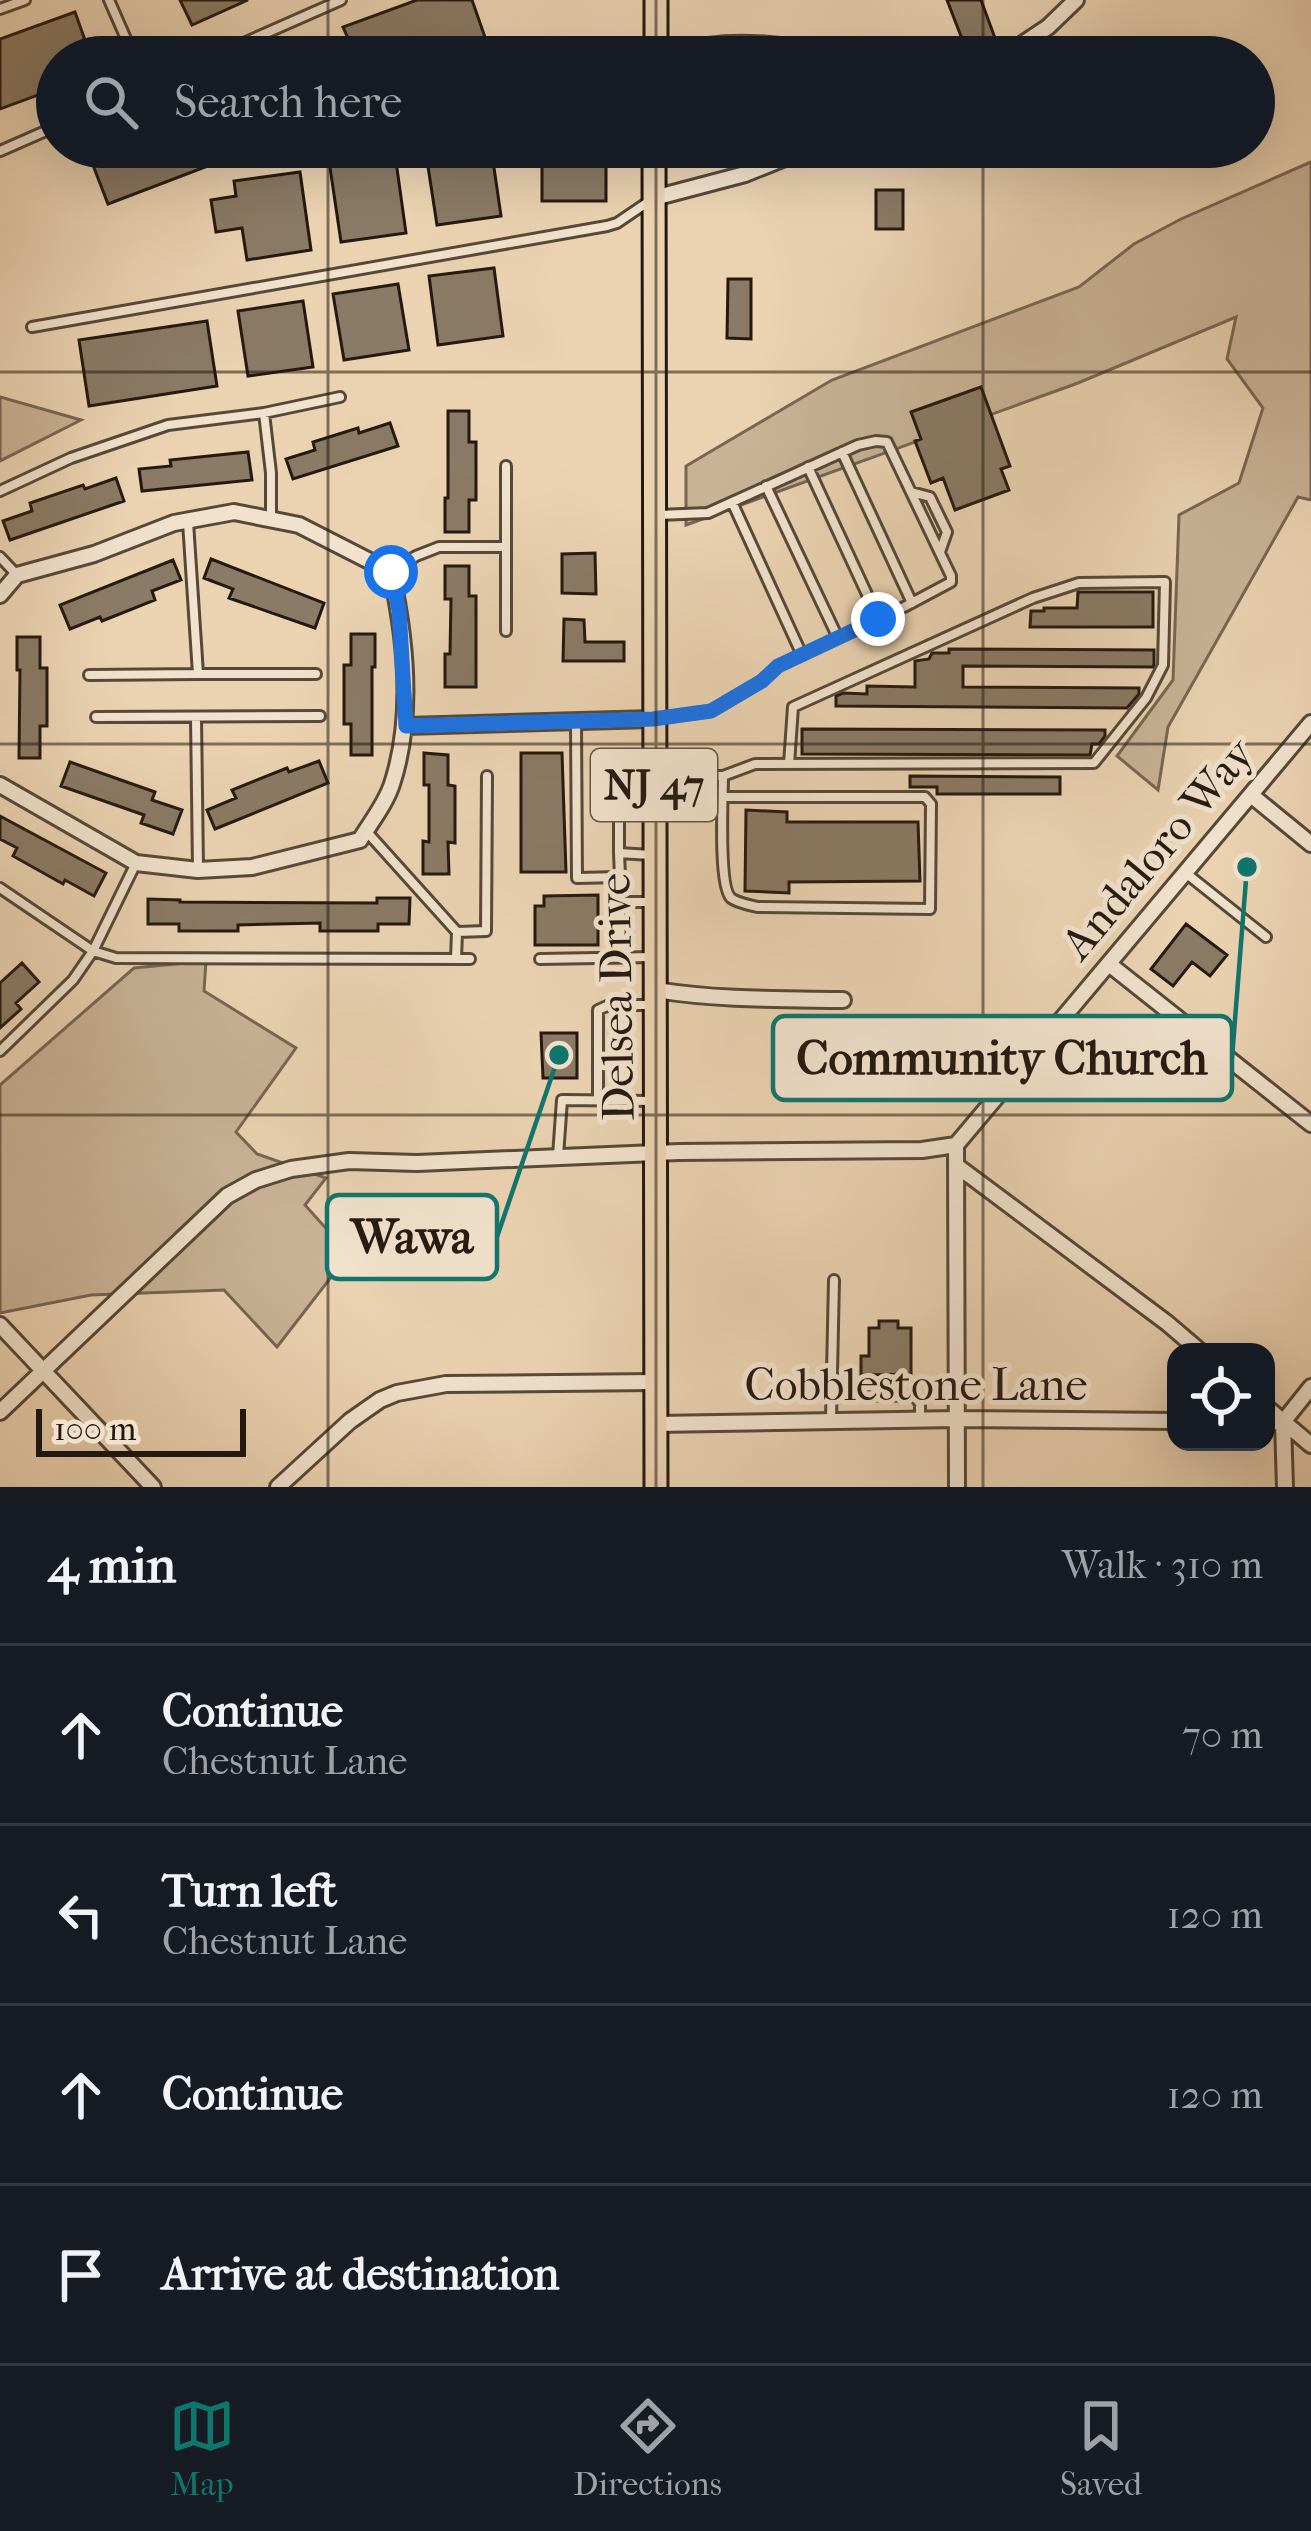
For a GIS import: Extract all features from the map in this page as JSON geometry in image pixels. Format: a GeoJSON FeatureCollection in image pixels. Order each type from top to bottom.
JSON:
{"type":"FeatureCollection","features":[{"type":"Feature","properties":{"kind":"main road"},"geometry":{"type":"LineString","coordinates":[[656,0],[656,36]]}},
{"type":"Feature","properties":{"kind":"main road","name":"Delsea Drive"},"geometry":{"type":"LineString","coordinates":[[655,168],[656,1487]]}},
{"type":"Feature","properties":{"kind":"street"},"geometry":{"type":"LineString","coordinates":[[1034,36],[1076,0]]}},
{"type":"Feature","properties":{"kind":"street"},"geometry":{"type":"LineString","coordinates":[[654,198],[761,168]]}},
{"type":"Feature","properties":{"kind":"street"},"geometry":{"type":"LineString","coordinates":[[0,595],[17,575],[188,520],[234,512],[299,525],[391,572],[399,610],[406,726],[391,788],[360,840],[252,866],[198,870],[136,863],[0,785]]}},
{"type":"Feature","properties":{"kind":"street"},"geometry":{"type":"LineString","coordinates":[[406,726],[653,719]]}},
{"type":"Feature","properties":{"kind":"street","name":"Andaloro Way"},"geometry":{"type":"LineString","coordinates":[[956,1145],[1311,723]]}},
{"type":"Feature","properties":{"kind":"street"},"geometry":{"type":"LineString","coordinates":[[1251,795],[1311,844]]}},
{"type":"Feature","properties":{"kind":"street"},"geometry":{"type":"LineString","coordinates":[[1109,964],[1311,1124]]}},
{"type":"Feature","properties":{"kind":"street"},"geometry":{"type":"LineString","coordinates":[[656,997],[843,1000]]}},
{"type":"Feature","properties":{"kind":"street"},"geometry":{"type":"LineString","coordinates":[[0,1412],[227,1196],[256,1180],[292,1169],[349,1161],[922,1150],[956,1145],[957,1487]]}},
{"type":"Feature","properties":{"kind":"street"},"geometry":{"type":"LineString","coordinates":[[957,1166],[1191,1343]]}},
{"type":"Feature","properties":{"kind":"street"},"geometry":{"type":"LineString","coordinates":[[0,1325],[153,1487]]}},
{"type":"Feature","properties":{"kind":"street"},"geometry":{"type":"LineString","coordinates":[[278,1487],[350,1420],[397,1393],[446,1384],[655,1382]]}},
{"type":"Feature","properties":{"kind":"street"},"geometry":{"type":"LineString","coordinates":[[1285,1487],[1283,1422],[1311,1387]]}},
{"type":"Feature","properties":{"kind":"street"},"geometry":{"type":"LineString","coordinates":[[1275,1415],[1311,1445]]}},
{"type":"Feature","properties":{"kind":"street","name":"Cobblestone Lane"},"geometry":{"type":"LineString","coordinates":[[656,1424],[1167,1421]]}},
{"type":"Feature","properties":{"kind":"street"},"geometry":{"type":"LineString","coordinates":[[1275,1422],[1283,1422]]}},
{"type":"Feature","properties":{"kind":"lane"},"geometry":{"type":"LineString","coordinates":[[0,9],[25,0]]}},
{"type":"Feature","properties":{"kind":"lane"},"geometry":{"type":"LineString","coordinates":[[109,0],[125,36]]}},
{"type":"Feature","properties":{"kind":"lane"},"geometry":{"type":"LineString","coordinates":[[260,36],[341,0]]}},
{"type":"Feature","properties":{"kind":"lane"},"geometry":{"type":"LineString","coordinates":[[0,151],[36,135]]}},
{"type":"Feature","properties":{"kind":"lane"},"geometry":{"type":"LineString","coordinates":[[32,327],[607,226],[654,198]]}},
{"type":"Feature","properties":{"kind":"lane"},"geometry":{"type":"LineString","coordinates":[[0,491],[71,458],[168,425],[340,397]]}},
{"type":"Feature","properties":{"kind":"lane"},"geometry":{"type":"LineString","coordinates":[[264,413],[271,519]]}},
{"type":"Feature","properties":{"kind":"lane"},"geometry":{"type":"LineString","coordinates":[[653,719],[711,711],[778,666],[951,582],[887,442],[842,452],[708,513],[655,515]]}},
{"type":"Feature","properties":{"kind":"lane"},"geometry":{"type":"LineString","coordinates":[[842,452],[912,603]]}},
{"type":"Feature","properties":{"kind":"lane"},"geometry":{"type":"LineString","coordinates":[[506,466],[506,631]]}},
{"type":"Feature","properties":{"kind":"lane"},"geometry":{"type":"LineString","coordinates":[[808,467],[878,619]]}},
{"type":"Feature","properties":{"kind":"lane"},"geometry":{"type":"LineString","coordinates":[[766,486],[838,638]]}},
{"type":"Feature","properties":{"kind":"lane"},"geometry":{"type":"LineString","coordinates":[[911,493],[930,497],[947,532],[940,553]]}},
{"type":"Feature","properties":{"kind":"lane"},"geometry":{"type":"LineString","coordinates":[[732,502],[802,655]]}},
{"type":"Feature","properties":{"kind":"lane"},"geometry":{"type":"LineString","coordinates":[[188,520],[198,674]]}},
{"type":"Feature","properties":{"kind":"lane"},"geometry":{"type":"LineString","coordinates":[[391,572],[439,547],[506,547]]}},
{"type":"Feature","properties":{"kind":"lane"},"geometry":{"type":"LineString","coordinates":[[0,557],[17,575]]}},
{"type":"Feature","properties":{"kind":"lane"},"geometry":{"type":"LineString","coordinates":[[621,958],[619,758],[723,776],[755,764],[789,764],[1094,763],[1146,698],[1163,664],[1165,582],[1079,584],[1033,598],[793,706],[789,764]]}},
{"type":"Feature","properties":{"kind":"lane"},"geometry":{"type":"LineString","coordinates":[[89,675],[316,674]]}},
{"type":"Feature","properties":{"kind":"lane"},"geometry":{"type":"LineString","coordinates":[[96,717],[320,716]]}},
{"type":"Feature","properties":{"kind":"lane"},"geometry":{"type":"LineString","coordinates":[[196,717],[198,870]]}},
{"type":"Feature","properties":{"kind":"lane"},"geometry":{"type":"LineString","coordinates":[[576,721],[577,878],[620,877]]}},
{"type":"Feature","properties":{"kind":"lane"},"geometry":{"type":"LineString","coordinates":[[457,932],[486,931],[487,776]]}},
{"type":"Feature","properties":{"kind":"lane"},"geometry":{"type":"LineString","coordinates":[[723,776],[723,796],[723,887],[732,899],[758,908],[930,909],[931,804],[925,796],[723,796]]}},
{"type":"Feature","properties":{"kind":"lane"},"geometry":{"type":"LineString","coordinates":[[366,831],[457,932],[456,959]]}},
{"type":"Feature","properties":{"kind":"lane"},"geometry":{"type":"LineString","coordinates":[[619,853],[655,855]]}},
{"type":"Feature","properties":{"kind":"lane"},"geometry":{"type":"LineString","coordinates":[[0,1051],[80,970],[136,863]]}},
{"type":"Feature","properties":{"kind":"lane"},"geometry":{"type":"LineString","coordinates":[[1186,873],[1266,937]]}},
{"type":"Feature","properties":{"kind":"lane"},"geometry":{"type":"LineString","coordinates":[[0,888],[93,951],[116,958],[470,959]]}},
{"type":"Feature","properties":{"kind":"lane"},"geometry":{"type":"LineString","coordinates":[[620,902],[655,902]]}},
{"type":"Feature","properties":{"kind":"lane"},"geometry":{"type":"LineString","coordinates":[[540,959],[655,957]]}},
{"type":"Feature","properties":{"kind":"lane"},"geometry":{"type":"LineString","coordinates":[[598,1100],[598,1010],[656,997]]}},
{"type":"Feature","properties":{"kind":"lane"},"geometry":{"type":"LineString","coordinates":[[558,1157],[562,1100],[657,1102]]}},
{"type":"Feature","properties":{"kind":"lane"},"geometry":{"type":"LineString","coordinates":[[831,1421],[834,1280]]}},
{"type":"Feature","properties":{"kind":"lane"},"geometry":{"type":"LineString","coordinates":[[832,1395],[915,1396],[920,1419]]}},
{"type":"Feature","properties":{"kind":"shaded area"},"geometry":{"type":"Polygon","coordinates":[[[1311,162],[1311,500],[1298,497],[1168,727],[1158,790],[1117,756],[1173,680],[1179,515],[1239,483],[1263,408],[1227,359],[1236,317],[1078,383],[686,525],[686,466],[832,380],[1079,287],[1134,244],[1311,162]]]}},
{"type":"Feature","properties":{"kind":"shaded area"},"geometry":{"type":"Polygon","coordinates":[[[0,397],[81,420],[0,461],[0,397]]]}},
{"type":"Feature","properties":{"kind":"shaded area"},"geometry":{"type":"Polygon","coordinates":[[[206,961],[204,991],[296,1048],[236,1132],[257,1154],[326,1178],[305,1205],[349,1254],[277,1347],[224,1290],[91,1295],[0,1313],[0,1085],[134,968],[206,961]]]}},
{"type":"Feature","properties":{"kind":"building"},"geometry":{"type":"Polygon","coordinates":[[[180,0],[248,0],[192,25],[180,0]]]}},
{"type":"Feature","properties":{"kind":"building"},"geometry":{"type":"Polygon","coordinates":[[[417,0],[472,0],[485,36],[347,36],[343,27],[417,0]]]}},
{"type":"Feature","properties":{"kind":"building"},"geometry":{"type":"Polygon","coordinates":[[[947,0],[981,0],[994,36],[961,36],[947,0]]]}},
{"type":"Feature","properties":{"kind":"building"},"geometry":{"type":"Polygon","coordinates":[[[75,12],[84,36],[36,36],[36,96],[0,109],[0,39],[75,12]]]}},
{"type":"Feature","properties":{"kind":"building"},"geometry":{"type":"Polygon","coordinates":[[[94,168],[203,168],[108,204],[94,168]]]}},
{"type":"Feature","properties":{"kind":"building"},"geometry":{"type":"Polygon","coordinates":[[[330,168],[397,168],[406,233],[341,242],[330,168]]]}},
{"type":"Feature","properties":{"kind":"building"},"geometry":{"type":"Polygon","coordinates":[[[428,168],[494,168],[501,216],[437,225],[428,168]]]}},
{"type":"Feature","properties":{"kind":"building"},"geometry":{"type":"Polygon","coordinates":[[[542,168],[606,168],[606,201],[542,201],[542,168]]]}},
{"type":"Feature","properties":{"kind":"building"},"geometry":{"type":"Polygon","coordinates":[[[300,172],[311,250],[247,260],[242,228],[216,232],[211,200],[236,196],[234,181],[300,172]]]}},
{"type":"Feature","properties":{"kind":"building"},"geometry":{"type":"Polygon","coordinates":[[[876,190],[903,190],[903,229],[876,229],[876,190]]]}},
{"type":"Feature","properties":{"kind":"building"},"geometry":{"type":"Polygon","coordinates":[[[494,268],[503,336],[438,345],[429,276],[494,268]]]}},
{"type":"Feature","properties":{"kind":"building"},"geometry":{"type":"Polygon","coordinates":[[[728,279],[751,279],[751,339],[727,338],[728,279]]]}},
{"type":"Feature","properties":{"kind":"building"},"geometry":{"type":"Polygon","coordinates":[[[398,284],[409,350],[344,360],[333,294],[398,284]]]}},
{"type":"Feature","properties":{"kind":"building"},"geometry":{"type":"Polygon","coordinates":[[[303,301],[313,367],[248,376],[238,311],[303,301]]]}},
{"type":"Feature","properties":{"kind":"building"},"geometry":{"type":"Polygon","coordinates":[[[207,321],[217,386],[89,406],[79,340],[207,321]]]}},
{"type":"Feature","properties":{"kind":"building"},"geometry":{"type":"Polygon","coordinates":[[[981,387],[1010,466],[1001,469],[1009,490],[955,510],[943,478],[931,483],[915,441],[921,439],[911,412],[981,387]]]}},
{"type":"Feature","properties":{"kind":"building"},"geometry":{"type":"Polygon","coordinates":[[[448,411],[469,411],[469,442],[476,442],[476,500],[469,500],[469,532],[445,532],[448,411]]]}},
{"type":"Feature","properties":{"kind":"building"},"geometry":{"type":"Polygon","coordinates":[[[390,423],[398,446],[293,479],[286,459],[315,450],[313,442],[390,423]]]}},
{"type":"Feature","properties":{"kind":"building"},"geometry":{"type":"Polygon","coordinates":[[[248,452],[252,480],[142,491],[139,469],[171,466],[170,460],[248,452]]]}},
{"type":"Feature","properties":{"kind":"building"},"geometry":{"type":"Polygon","coordinates":[[[116,478],[124,501],[10,540],[3,521],[32,511],[30,503],[116,478]]]}},
{"type":"Feature","properties":{"kind":"building"},"geometry":{"type":"Polygon","coordinates":[[[595,553],[596,594],[562,593],[562,554],[595,553]]]}},
{"type":"Feature","properties":{"kind":"building"},"geometry":{"type":"Polygon","coordinates":[[[211,559],[324,603],[315,628],[229,598],[233,589],[204,578],[211,559]]]}},
{"type":"Feature","properties":{"kind":"building"},"geometry":{"type":"Polygon","coordinates":[[[173,560],[181,580],[152,591],[155,600],[70,629],[60,605],[173,560]]]}},
{"type":"Feature","properties":{"kind":"building"},"geometry":{"type":"Polygon","coordinates":[[[445,566],[469,566],[469,596],[476,596],[476,687],[445,687],[451,599],[445,599],[445,566]]]}},
{"type":"Feature","properties":{"kind":"building"},"geometry":{"type":"Polygon","coordinates":[[[1078,592],[1153,592],[1153,627],[1030,627],[1031,611],[1077,608],[1078,592]]]}},
{"type":"Feature","properties":{"kind":"building"},"geometry":{"type":"Polygon","coordinates":[[[564,619],[584,620],[585,642],[624,642],[624,661],[563,661],[564,619]]]}},
{"type":"Feature","properties":{"kind":"building"},"geometry":{"type":"Polygon","coordinates":[[[351,634],[375,634],[372,755],[351,755],[351,724],[344,724],[344,665],[351,665],[351,634]]]}},
{"type":"Feature","properties":{"kind":"building"},"geometry":{"type":"Polygon","coordinates":[[[17,637],[40,637],[40,668],[47,668],[47,726],[40,726],[40,758],[19,758],[17,637]]]}},
{"type":"Feature","properties":{"kind":"building"},"geometry":{"type":"Polygon","coordinates":[[[949,649],[1154,650],[1154,664],[963,666],[963,687],[1139,688],[1127,708],[836,706],[836,696],[867,694],[867,686],[915,687],[915,661],[929,659],[932,653],[949,653],[949,649]]]}},
{"type":"Feature","properties":{"kind":"building"},"geometry":{"type":"Polygon","coordinates":[[[802,729],[1105,730],[1105,736],[1099,744],[1092,744],[1090,755],[802,754],[802,729]]]}},
{"type":"Feature","properties":{"kind":"building"},"geometry":{"type":"Polygon","coordinates":[[[424,753],[448,755],[448,785],[455,786],[455,843],[448,842],[449,874],[423,874],[423,841],[429,842],[424,753]]]}},
{"type":"Feature","properties":{"kind":"building"},"geometry":{"type":"Polygon","coordinates":[[[521,753],[562,753],[566,872],[521,872],[521,753]]]}},
{"type":"Feature","properties":{"kind":"building"},"geometry":{"type":"Polygon","coordinates":[[[319,761],[328,783],[215,829],[207,810],[236,798],[232,790],[319,761]]]}},
{"type":"Feature","properties":{"kind":"building"},"geometry":{"type":"Polygon","coordinates":[[[70,762],[155,792],[152,800],[182,810],[173,834],[141,823],[144,815],[61,786],[70,762]]]}},
{"type":"Feature","properties":{"kind":"building"},"geometry":{"type":"Polygon","coordinates":[[[910,776],[1060,777],[1060,794],[937,794],[937,787],[910,787],[910,776]]]}},
{"type":"Feature","properties":{"kind":"building"},"geometry":{"type":"Polygon","coordinates":[[[746,810],[787,812],[787,822],[918,822],[920,881],[789,882],[789,893],[745,891],[746,810]]]}},
{"type":"Feature","properties":{"kind":"building"},"geometry":{"type":"Polygon","coordinates":[[[0,816],[106,873],[94,896],[13,856],[17,848],[0,839],[0,816]]]}},
{"type":"Feature","properties":{"kind":"building"},"geometry":{"type":"Polygon","coordinates":[[[598,895],[598,945],[535,945],[535,906],[544,906],[544,896],[598,895]]]}},
{"type":"Feature","properties":{"kind":"building"},"geometry":{"type":"Polygon","coordinates":[[[377,898],[410,898],[409,924],[378,924],[378,931],[320,931],[320,923],[179,931],[179,924],[148,924],[148,899],[377,903],[377,898]]]}},
{"type":"Feature","properties":{"kind":"building"},"geometry":{"type":"Polygon","coordinates":[[[1186,924],[1227,955],[1210,976],[1192,962],[1173,986],[1151,969],[1186,924]]]}},
{"type":"Feature","properties":{"kind":"building"},"geometry":{"type":"Polygon","coordinates":[[[22,963],[39,982],[16,1003],[21,1009],[0,1028],[0,983],[22,963]]]}},
{"type":"Feature","properties":{"kind":"building"},"geometry":{"type":"Polygon","coordinates":[[[541,1033],[577,1033],[577,1078],[543,1078],[541,1033]]]}},
{"type":"Feature","properties":{"kind":"building"},"geometry":{"type":"Polygon","coordinates":[[[879,1321],[898,1321],[898,1328],[911,1328],[911,1374],[861,1375],[861,1356],[869,1356],[869,1328],[879,1328],[879,1321]]]}},
{"type":"Feature","properties":{"kind":"place","name":"Community Church"},"geometry":{"type":"Point","coordinates":[1247,867]}},
{"type":"Feature","properties":{"kind":"place","name":"Wawa"},"geometry":{"type":"Point","coordinates":[559,1055]}},
{"type":"Feature","properties":{"kind":"route"},"geometry":{"type":"LineString","coordinates":[[391,572],[399,610],[406,726],[653,719],[711,711],[778,666],[878,619]]}}]}
